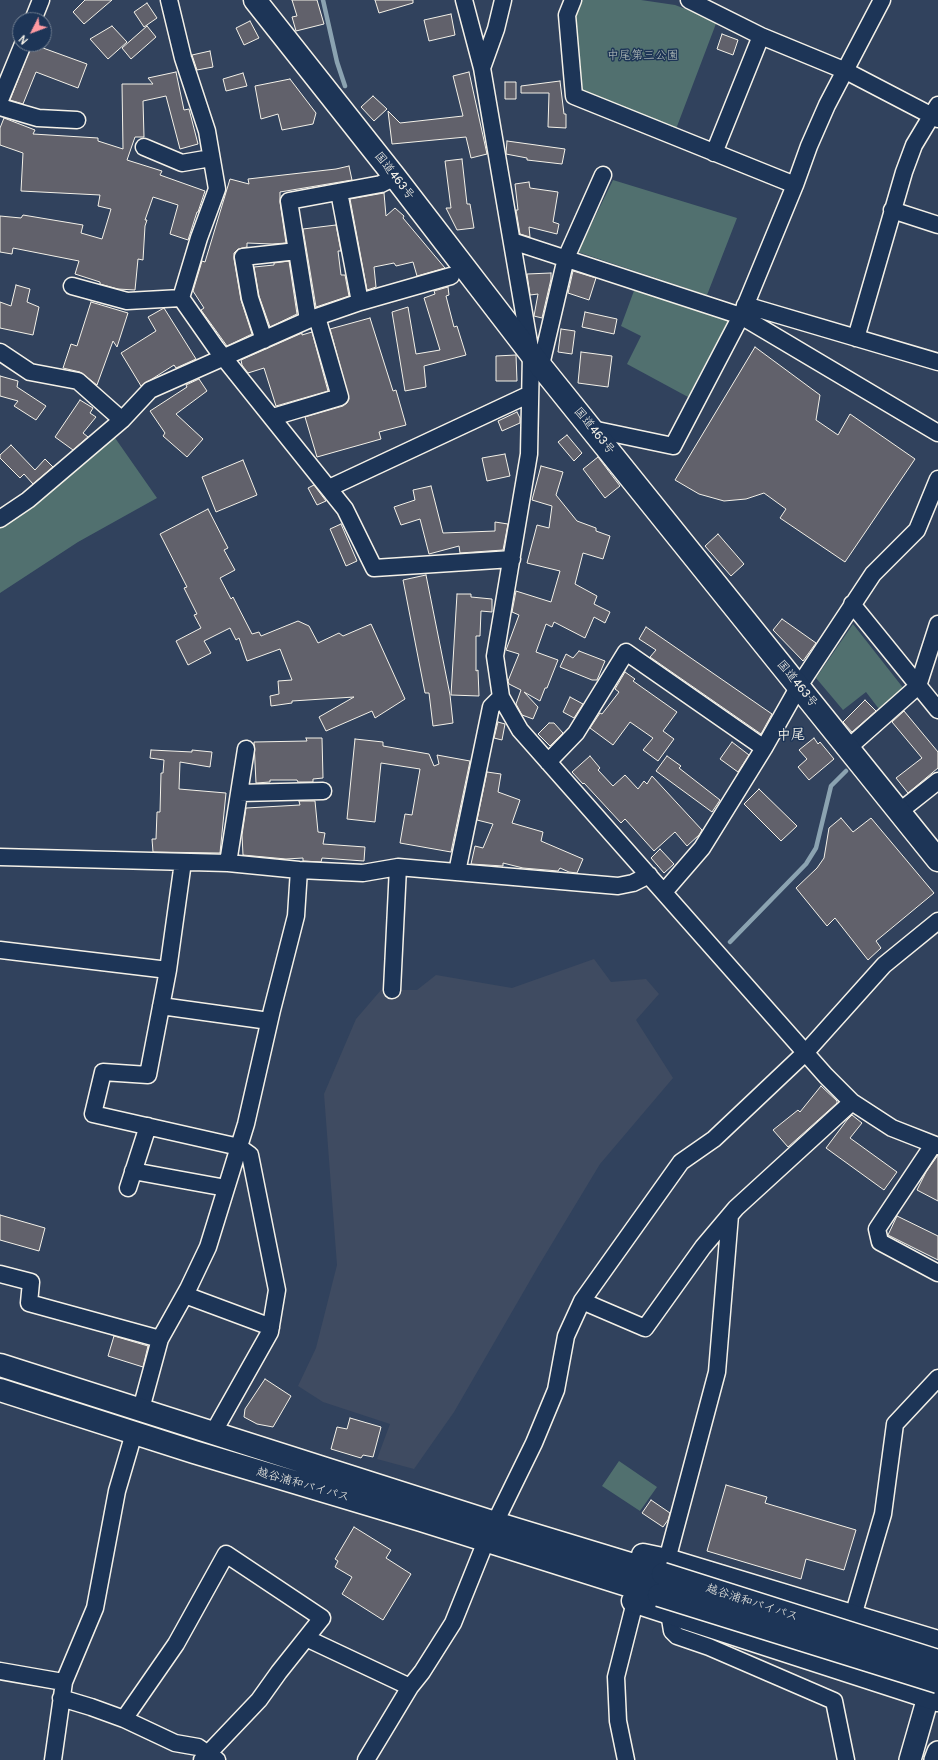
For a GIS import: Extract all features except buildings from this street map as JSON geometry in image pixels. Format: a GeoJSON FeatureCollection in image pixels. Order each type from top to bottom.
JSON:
{"type":"FeatureCollection","features":[{"type":"Feature","properties":{"kind":"highway","name":"国道463号"},"geometry":{"type":"LineString","coordinates":[[255,0],[395,177],[458,274],[536,360],[938,860]]}},
{"type":"Feature","properties":{"kind":"highway","name":"越谷浦和バイパス"},"geometry":{"type":"LineString","coordinates":[[0,1365],[213,1433],[490,1532],[664,1604],[833,1666],[935,1693]]}},
{"type":"Feature","properties":{"kind":"highway","name":"越谷浦和バイパス"},"geometry":{"type":"LineString","coordinates":[[0,1390],[194,1452],[421,1520],[566,1545],[665,1567],[851,1615],[938,1642]]}},
{"type":"Feature","properties":{"kind":"highway","name":"越谷浦和バイパス"},"geometry":{"type":"LineString","coordinates":[[665,1567],[938,1661]]}},
{"type":"Feature","properties":{"kind":"highway","name":"越谷浦和バイパス"},"geometry":{"type":"LineString","coordinates":[[605,1579],[619,1592],[635,1602],[664,1604],[935,1693]]}},
{"type":"Feature","properties":{"kind":"main road"},"geometry":{"type":"LineString","coordinates":[[910,1760],[935,1693],[938,1665]]}},
{"type":"Feature","properties":{"kind":"main road"},"geometry":{"type":"LineString","coordinates":[[936,1760],[938,1752]]}},
{"type":"Feature","properties":{"kind":"street"},"geometry":{"type":"LineString","coordinates":[[36,12],[41,0]]}},
{"type":"Feature","properties":{"kind":"street"},"geometry":{"type":"LineString","coordinates":[[169,0],[183,58],[207,131],[216,190],[199,238],[181,298]]}},
{"type":"Feature","properties":{"kind":"street"},"geometry":{"type":"LineString","coordinates":[[464,0],[482,68],[512,241],[536,360]]}},
{"type":"Feature","properties":{"kind":"street"},"geometry":{"type":"LineString","coordinates":[[482,68],[496,29],[503,0]]}},
{"type":"Feature","properties":{"kind":"street"},"geometry":{"type":"LineString","coordinates":[[573,0],[567,15],[574,96],[795,185]]}},
{"type":"Feature","properties":{"kind":"street"},"geometry":{"type":"LineString","coordinates":[[592,429],[673,446],[743,310],[812,140],[828,105],[882,0]]}},
{"type":"Feature","properties":{"kind":"street"},"geometry":{"type":"LineString","coordinates":[[693,1],[761,36],[846,72],[935,113],[914,145],[892,210],[856,338]]}},
{"type":"Feature","properties":{"kind":"street"},"geometry":{"type":"LineString","coordinates":[[714,153],[761,36]]}},
{"type":"Feature","properties":{"kind":"street"},"geometry":{"type":"LineString","coordinates":[[0,100],[20,52]]}},
{"type":"Feature","properties":{"kind":"street"},"geometry":{"type":"LineString","coordinates":[[0,107],[38,118],[77,120]]}},
{"type":"Feature","properties":{"kind":"street"},"geometry":{"type":"LineString","coordinates":[[144,148],[182,163],[211,158]]}},
{"type":"Feature","properties":{"kind":"street"},"geometry":{"type":"LineString","coordinates":[[604,175],[566,258],[536,360],[530,394],[529,454],[495,656],[501,697],[520,730],[826,1076],[852,1102],[892,1128],[936,1146],[877,1229],[880,1242],[938,1273]]}},
{"type":"Feature","properties":{"kind":"street"},"geometry":{"type":"LineString","coordinates":[[273,418],[340,397],[312,318],[297,251],[289,201],[381,184],[395,177]]}},
{"type":"Feature","properties":{"kind":"street"},"geometry":{"type":"LineString","coordinates":[[339,192],[360,302]]}},
{"type":"Feature","properties":{"kind":"street"},"geometry":{"type":"LineString","coordinates":[[892,210],[938,225]]}},
{"type":"Feature","properties":{"kind":"street"},"geometry":{"type":"LineString","coordinates":[[512,241],[743,310],[856,338],[938,362]]}},
{"type":"Feature","properties":{"kind":"street"},"geometry":{"type":"LineString","coordinates":[[264,340],[250,298],[243,257],[297,251]]}},
{"type":"Feature","properties":{"kind":"street"},"geometry":{"type":"LineString","coordinates":[[0,519],[28,500],[122,420],[150,390],[312,318],[360,302],[458,274]]}},
{"type":"Feature","properties":{"kind":"street"},"geometry":{"type":"LineString","coordinates":[[72,286],[127,302],[181,298]]}},
{"type":"Feature","properties":{"kind":"street"},"geometry":{"type":"LineString","coordinates":[[181,298],[224,358],[345,509],[374,568],[512,559]]}},
{"type":"Feature","properties":{"kind":"street"},"geometry":{"type":"LineString","coordinates":[[743,310],[938,433]]}},
{"type":"Feature","properties":{"kind":"street"},"geometry":{"type":"LineString","coordinates":[[0,352],[30,372],[78,381],[122,420]]}},
{"type":"Feature","properties":{"kind":"street"},"geometry":{"type":"LineString","coordinates":[[329,488],[530,394]]}},
{"type":"Feature","properties":{"kind":"street"},"geometry":{"type":"LineString","coordinates":[[664,892],[702,848],[764,748],[799,686],[852,604],[873,574],[917,530],[938,479]]}},
{"type":"Feature","properties":{"kind":"street"},"geometry":{"type":"LineString","coordinates":[[852,604],[938,710]]}},
{"type":"Feature","properties":{"kind":"street"},"geometry":{"type":"LineString","coordinates":[[848,748],[918,686],[938,624]]}},
{"type":"Feature","properties":{"kind":"street"},"geometry":{"type":"LineString","coordinates":[[548,762],[576,733],[626,652],[764,748]]}},
{"type":"Feature","properties":{"kind":"street"},"geometry":{"type":"LineString","coordinates":[[457,872],[491,707],[501,697]]}},
{"type":"Feature","properties":{"kind":"street"},"geometry":{"type":"LineString","coordinates":[[228,863],[246,748]]}},
{"type":"Feature","properties":{"kind":"street"},"geometry":{"type":"LineString","coordinates":[[900,811],[938,781]]}},
{"type":"Feature","properties":{"kind":"street"},"geometry":{"type":"LineString","coordinates":[[239,793],[323,791]]}},
{"type":"Feature","properties":{"kind":"street"},"geometry":{"type":"LineString","coordinates":[[0,857],[228,863],[299,870],[363,873],[398,867],[618,886],[633,883],[649,875]]}},
{"type":"Feature","properties":{"kind":"street"},"geometry":{"type":"LineString","coordinates":[[183,862],[168,970],[148,1075],[103,1072],[93,1114],[239,1146],[250,1155],[277,1290],[270,1332],[213,1433]]}},
{"type":"Feature","properties":{"kind":"street"},"geometry":{"type":"LineString","coordinates":[[392,990],[398,867]]}},
{"type":"Feature","properties":{"kind":"street"},"geometry":{"type":"LineString","coordinates":[[141,1409],[160,1339],[185,1295],[208,1247],[246,1124],[269,1021],[296,916],[299,870]]}},
{"type":"Feature","properties":{"kind":"street"},"geometry":{"type":"LineString","coordinates":[[366,1760],[410,1687],[422,1672],[453,1623],[490,1532],[534,1443],[556,1390],[566,1336],[582,1301],[681,1162],[714,1140],[806,1052],[884,965],[938,921]]}},
{"type":"Feature","properties":{"kind":"street"},"geometry":{"type":"LineString","coordinates":[[0,950],[168,970]]}},
{"type":"Feature","properties":{"kind":"street"},"geometry":{"type":"LineString","coordinates":[[161,1006],[269,1021]]}},
{"type":"Feature","properties":{"kind":"street"},"geometry":{"type":"LineString","coordinates":[[582,1301],[645,1328],[703,1247],[730,1214],[852,1102]]}},
{"type":"Feature","properties":{"kind":"street"},"geometry":{"type":"LineString","coordinates":[[128,1188],[148,1126]]}},
{"type":"Feature","properties":{"kind":"street"},"geometry":{"type":"LineString","coordinates":[[134,1171],[226,1188]]}},
{"type":"Feature","properties":{"kind":"street"},"geometry":{"type":"LineString","coordinates":[[665,1567],[718,1372],[730,1214]]}},
{"type":"Feature","properties":{"kind":"street"},"geometry":{"type":"LineString","coordinates":[[0,1274],[31,1282],[29,1303],[160,1339]]}},
{"type":"Feature","properties":{"kind":"street"},"geometry":{"type":"LineString","coordinates":[[185,1295],[271,1327]]}},
{"type":"Feature","properties":{"kind":"street"},"geometry":{"type":"LineString","coordinates":[[833,1666],[883,1514],[895,1424],[938,1378]]}},
{"type":"Feature","properties":{"kind":"street"},"geometry":{"type":"LineString","coordinates":[[53,1760],[64,1682],[95,1608],[117,1491],[134,1433]]}},
{"type":"Feature","properties":{"kind":"street"},"geometry":{"type":"LineString","coordinates":[[61,1698],[124,1719],[175,1743],[198,1747],[209,1758],[259,1700],[322,1618],[226,1554],[176,1644],[124,1719]]}},
{"type":"Feature","properties":{"kind":"street"},"geometry":{"type":"LineString","coordinates":[[626,1760],[618,1721],[616,1677],[635,1602]]}},
{"type":"Feature","properties":{"kind":"street"},"geometry":{"type":"LineString","coordinates":[[664,1604],[672,1631],[677,1636],[709,1647],[834,1701],[846,1760]]}},
{"type":"Feature","properties":{"kind":"street"},"geometry":{"type":"LineString","coordinates":[[306,1638],[410,1687]]}},
{"type":"Feature","properties":{"kind":"street"},"geometry":{"type":"LineString","coordinates":[[0,1671],[64,1682]]}},
{"type":"Feature","properties":{"kind":"shaded area"},"geometry":{"type":"Polygon","coordinates":[[[594,959],[611,982],[646,979],[659,994],[636,1020],[673,1078],[600,1164],[539,1265],[454,1412],[414,1469],[377,1459],[390,1424],[323,1402],[298,1386],[316,1348],[337,1265],[324,1094],[356,1019],[381,990],[417,990],[436,975],[512,988],[594,959]]]}},
{"type":"Feature","properties":{"kind":"green space","name":"中尾第三公園"},"geometry":{"type":"Polygon","coordinates":[[[578,0],[641,0],[675,5],[717,21],[676,129],[580,93],[575,25],[578,0]]]}},
{"type":"Feature","properties":{"kind":"green space"},"geometry":{"type":"Polygon","coordinates":[[[613,180],[737,218],[707,295],[578,252],[613,180]]]}},
{"type":"Feature","properties":{"kind":"green space"},"geometry":{"type":"Polygon","coordinates":[[[635,288],[729,320],[688,397],[627,364],[641,336],[621,326],[635,288]]]}},
{"type":"Feature","properties":{"kind":"green space"},"geometry":{"type":"Polygon","coordinates":[[[113,435],[157,498],[78,542],[0,593],[0,523],[113,435]]]}},
{"type":"Feature","properties":{"kind":"green space"},"geometry":{"type":"Polygon","coordinates":[[[853,624],[904,689],[879,709],[866,692],[843,710],[816,678],[853,624]]]}},
{"type":"Feature","properties":{"kind":"green space"},"geometry":{"type":"Polygon","coordinates":[[[0,1375],[120,1412],[119,1420],[0,1383],[0,1375]]]}},
{"type":"Feature","properties":{"kind":"green space"},"geometry":{"type":"Polygon","coordinates":[[[619,1461],[657,1487],[640,1511],[602,1486],[619,1461]]]}},
{"type":"Feature","properties":{"kind":"waterway"},"geometry":{"type":"LineString","coordinates":[[323,0],[337,62],[345,86]]}},
{"type":"Feature","properties":{"kind":"waterway"},"geometry":{"type":"LineString","coordinates":[[730,942],[806,864],[816,848],[831,786],[846,771]]}},
{"type":"Feature","properties":{"kind":"district","name":"中尾"},"geometry":{"type":"Point","coordinates":[791,735]}}]}
